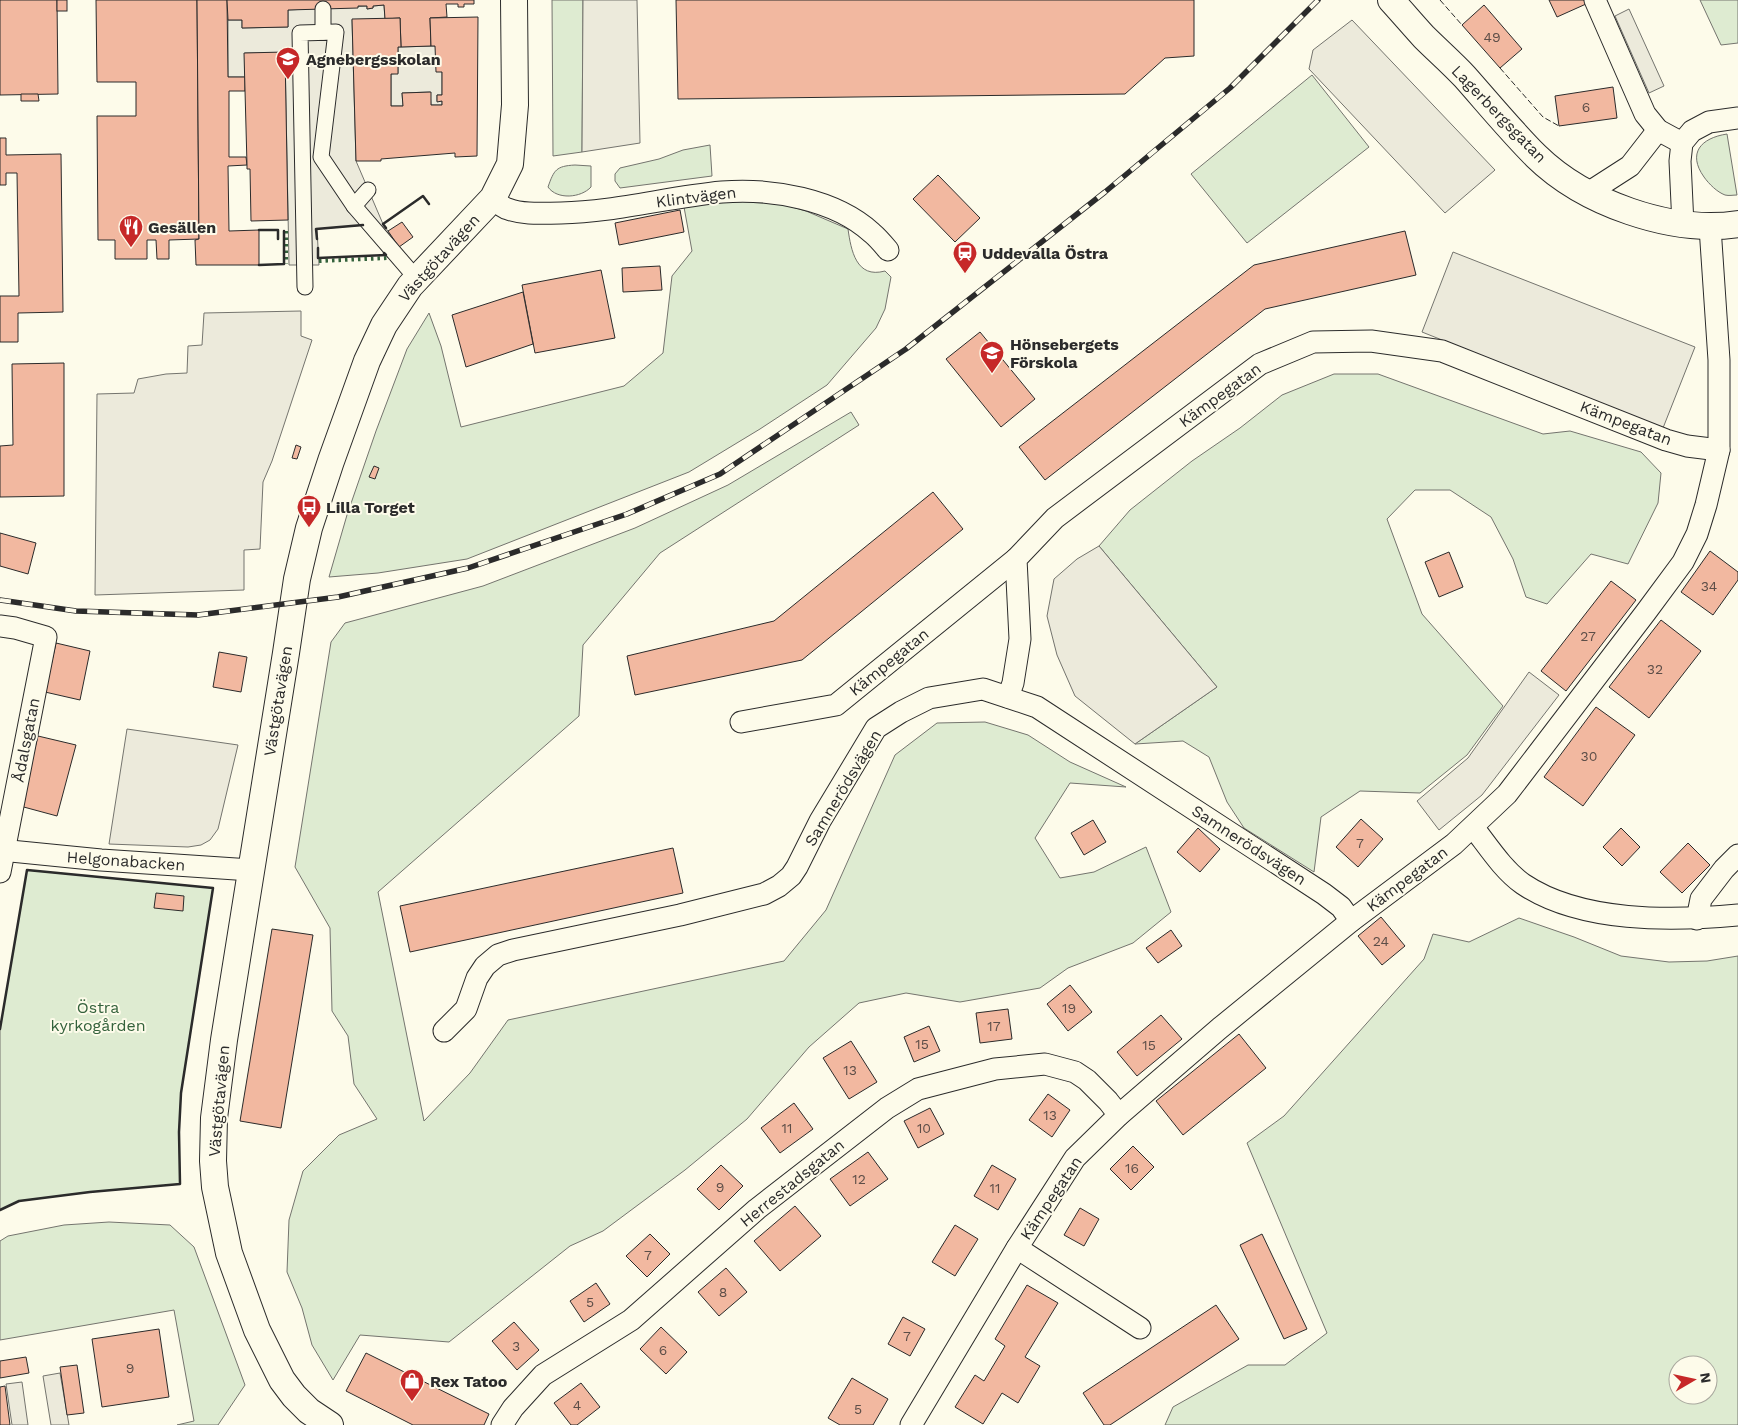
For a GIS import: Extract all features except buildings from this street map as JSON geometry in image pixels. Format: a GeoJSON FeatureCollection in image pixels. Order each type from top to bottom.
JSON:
{"type":"FeatureCollection","features":[{"type":"Feature","properties":{"kind":"street","name":"Västgötavägen"},"geometry":{"type":"LineString","coordinates":[[330,1425],[310,1411],[294,1396],[282,1380],[246,1305],[229,1253],[215,1187],[213,1153],[216,1098],[295,586],[310,528],[331,461],[367,361],[384,325],[416,279],[493,198],[510,164],[515,105],[514,0]]}},
{"type":"Feature","properties":{"kind":"street","name":"Lagerbergsgatan"},"geometry":{"type":"LineString","coordinates":[[1391,0],[1424,37],[1463,74],[1537,156],[1563,177],[1588,193],[1611,204],[1683,225],[1710,227],[1738,224]]}},
{"type":"Feature","properties":{"kind":"street"},"geometry":{"type":"LineString","coordinates":[[1595,0],[1645,114],[1658,130],[1682,143]]}},
{"type":"Feature","properties":{"kind":"street"},"geometry":{"type":"LineString","coordinates":[[323,9],[323,32]]}},
{"type":"Feature","properties":{"kind":"street"},"geometry":{"type":"LineString","coordinates":[[305,287],[300,33],[336,32],[321,157],[354,206],[416,279]]}},
{"type":"Feature","properties":{"kind":"street"},"geometry":{"type":"LineString","coordinates":[[1683,225],[1680,161],[1682,143],[1692,131],[1709,122],[1738,118]]}},
{"type":"Feature","properties":{"kind":"street"},"geometry":{"type":"LineString","coordinates":[[1588,193],[1630,166],[1658,130]]}},
{"type":"Feature","properties":{"kind":"street"},"geometry":{"type":"LineString","coordinates":[[303,156],[321,157]]}},
{"type":"Feature","properties":{"kind":"street"},"geometry":{"type":"LineString","coordinates":[[354,206],[368,190]]}},
{"type":"Feature","properties":{"kind":"street","name":"Klintvägen"},"geometry":{"type":"LineString","coordinates":[[493,198],[507,209],[541,213],[603,211],[723,192],[745,191],[783,195],[809,200],[848,216],[872,233],[888,250]]}},
{"type":"Feature","properties":{"kind":"street","name":"Kämpegatan"},"geometry":{"type":"LineString","coordinates":[[911,1425],[1017,1248],[1075,1158],[1119,1115],[1220,1028],[1351,921],[1474,827],[1507,794],[1683,562],[1697,534],[1719,450],[1719,360],[1710,227]]}},
{"type":"Feature","properties":{"kind":"street","name":"Kämpegatan"},"geometry":{"type":"LineString","coordinates":[[742,722],[836,705],[1016,559],[1055,518],[1260,364],[1313,342],[1371,342],[1442,351],[1666,440],[1686,446],[1719,450]]}},
{"type":"Feature","properties":{"kind":"street"},"geometry":{"type":"LineString","coordinates":[[1008,697],[1013,683],[1020,639],[1016,559]]}},
{"type":"Feature","properties":{"kind":"street","name":"Ådalsgatan"},"geometry":{"type":"LineString","coordinates":[[0,626],[15,628],[46,637],[2,850],[0,872]]}},
{"type":"Feature","properties":{"kind":"street","name":"Samnerödsvägen"},"geometry":{"type":"LineString","coordinates":[[444,1031],[466,1009],[478,978],[485,966],[498,955],[680,915],[764,894],[779,886],[791,876],[797,867],[820,820],[876,728],[901,712],[929,698],[983,689],[1037,707],[1324,894],[1340,907],[1351,921]]}},
{"type":"Feature","properties":{"kind":"street"},"geometry":{"type":"LineString","coordinates":[[1474,827],[1523,884],[1574,907],[1635,918],[1697,919],[1738,915]]}},
{"type":"Feature","properties":{"kind":"street","name":"Helgonabacken"},"geometry":{"type":"LineString","coordinates":[[2,850],[101,860],[251,870]]}},
{"type":"Feature","properties":{"kind":"street"},"geometry":{"type":"LineString","coordinates":[[1697,919],[1701,899],[1724,869],[1738,855]]}},
{"type":"Feature","properties":{"kind":"street","name":"Herrestadsgatan"},"geometry":{"type":"LineString","coordinates":[[502,1425],[513,1408],[543,1375],[631,1320],[757,1209],[887,1108],[918,1089],[995,1069],[1045,1064],[1075,1072],[1087,1080],[1119,1115]]}},
{"type":"Feature","properties":{"kind":"street","name":"Kämpegatan"},"geometry":{"type":"LineString","coordinates":[[1017,1248],[1140,1328]]}},
{"type":"Feature","properties":{"kind":"green space"},"geometry":{"type":"Polygon","coordinates":[[[552,0],[583,0],[582,152],[553,156],[552,0]]]}},
{"type":"Feature","properties":{"kind":"green space"},"geometry":{"type":"Polygon","coordinates":[[[1700,0],[1738,0],[1738,43],[1721,45],[1700,0]]]}},
{"type":"Feature","properties":{"kind":"green space"},"geometry":{"type":"Polygon","coordinates":[[[1312,75],[1369,147],[1247,243],[1191,174],[1312,75]]]}},
{"type":"Feature","properties":{"kind":"green space"},"geometry":{"type":"Polygon","coordinates":[[[1727,134],[1737,195],[1725,195],[1713,187],[1704,177],[1697,161],[1699,148],[1704,143],[1710,139],[1727,134]]]}},
{"type":"Feature","properties":{"kind":"green space"},"geometry":{"type":"Polygon","coordinates":[[[710,145],[712,176],[620,188],[615,181],[615,174],[620,168],[659,159],[683,150],[710,145]]]}},
{"type":"Feature","properties":{"kind":"green space"},"geometry":{"type":"Polygon","coordinates":[[[564,166],[591,166],[591,187],[587,191],[563,196],[548,187],[557,170],[564,166]]]}},
{"type":"Feature","properties":{"kind":"green space"},"geometry":{"type":"Polygon","coordinates":[[[724,199],[775,202],[806,211],[848,229],[853,254],[861,267],[867,271],[885,271],[891,277],[885,309],[876,328],[827,385],[689,472],[467,559],[378,573],[329,577],[347,515],[407,349],[429,313],[441,346],[461,427],[624,386],[663,353],[672,276],[692,251],[684,207],[724,199]]]}},
{"type":"Feature","properties":{"kind":"green space"},"geometry":{"type":"Polygon","coordinates":[[[1334,374],[1378,374],[1543,434],[1570,431],[1641,452],[1661,473],[1658,503],[1628,564],[1591,554],[1547,604],[1526,597],[1513,559],[1491,517],[1450,490],[1415,490],[1387,519],[1422,614],[1503,706],[1467,755],[1420,793],[1360,791],[1321,817],[1314,872],[1244,828],[1227,802],[1209,757],[1183,741],[1135,744],[1217,687],[1099,546],[1130,510],[1192,461],[1240,428],[1282,395],[1334,374]]]}},
{"type":"Feature","properties":{"kind":"green space"},"geometry":{"type":"Polygon","coordinates":[[[851,412],[859,425],[660,553],[583,645],[579,716],[378,892],[424,1121],[470,1073],[508,1020],[784,961],[826,910],[895,755],[937,723],[985,722],[1028,735],[1070,762],[1126,787],[1070,783],[1035,838],[1060,878],[1094,872],[1146,847],[1171,912],[1133,943],[1068,968],[1040,988],[960,1002],[906,993],[859,1003],[809,1047],[747,1119],[685,1170],[603,1231],[570,1246],[449,1342],[360,1335],[333,1380],[312,1345],[302,1308],[287,1272],[289,1220],[303,1171],[339,1135],[377,1119],[354,1084],[348,1036],[332,1011],[330,928],[295,867],[331,642],[345,623],[483,586],[635,528],[728,485],[851,412]]]}},
{"type":"Feature","properties":{"kind":"green space","name":"Östra kyrkogården"},"geometry":{"type":"Polygon","coordinates":[[[27,870],[213,888],[181,1093],[179,1132],[180,1184],[19,1201],[0,1210],[0,1029],[27,870]]]}},
{"type":"Feature","properties":{"kind":"green space"},"geometry":{"type":"Polygon","coordinates":[[[1519,918],[1621,956],[1669,962],[1707,961],[1738,956],[1738,1425],[1165,1425],[1173,1407],[1248,1365],[1285,1365],[1327,1333],[1247,1143],[1284,1116],[1424,959],[1433,934],[1469,942],[1519,918]]]}},
{"type":"Feature","properties":{"kind":"green space"},"geometry":{"type":"Polygon","coordinates":[[[109,1222],[170,1225],[194,1247],[245,1385],[218,1425],[177,1425],[194,1421],[174,1310],[0,1340],[0,1241],[8,1236],[64,1225],[109,1222]]]}},
{"type":"Feature","properties":{"kind":"shaded area"},"geometry":{"type":"Polygon","coordinates":[[[583,0],[637,0],[640,143],[582,152],[583,0]]]}},
{"type":"Feature","properties":{"kind":"shaded area"},"geometry":{"type":"Polygon","coordinates":[[[384,5],[385,19],[352,20],[356,161],[383,224],[399,247],[395,254],[388,258],[365,225],[317,229],[319,265],[289,265],[285,53],[245,53],[245,77],[228,77],[228,20],[242,20],[242,28],[288,27],[288,10],[367,6],[367,9],[373,8],[373,6],[384,5]]]}},
{"type":"Feature","properties":{"kind":"shaded area"},"geometry":{"type":"Polygon","coordinates":[[[1629,9],[1664,86],[1649,93],[1615,16],[1629,9]]]}},
{"type":"Feature","properties":{"kind":"shaded area"},"geometry":{"type":"Polygon","coordinates":[[[1352,20],[1495,170],[1445,213],[1309,69],[1313,50],[1352,20]]]}},
{"type":"Feature","properties":{"kind":"shaded area"},"geometry":{"type":"Polygon","coordinates":[[[435,46],[442,72],[442,95],[437,95],[437,101],[442,101],[442,105],[431,105],[430,92],[402,93],[403,106],[391,106],[391,74],[398,73],[398,47],[435,46]]]}},
{"type":"Feature","properties":{"kind":"shaded area"},"geometry":{"type":"Polygon","coordinates":[[[1453,252],[1695,347],[1663,428],[1422,332],[1453,252]]]}},
{"type":"Feature","properties":{"kind":"shaded area"},"geometry":{"type":"Polygon","coordinates":[[[301,311],[301,336],[312,340],[272,461],[263,482],[260,549],[244,550],[244,590],[95,595],[97,394],[134,393],[138,379],[166,374],[187,373],[188,346],[202,345],[204,313],[301,311]]]}},
{"type":"Feature","properties":{"kind":"shaded area"},"geometry":{"type":"Polygon","coordinates":[[[1099,546],[1217,687],[1135,744],[1075,696],[1057,655],[1047,616],[1054,579],[1077,559],[1099,546]]]}},
{"type":"Feature","properties":{"kind":"shaded area"},"geometry":{"type":"Polygon","coordinates":[[[1529,672],[1559,695],[1482,795],[1439,830],[1417,801],[1468,758],[1529,672]]]}},
{"type":"Feature","properties":{"kind":"shaded area"},"geometry":{"type":"Polygon","coordinates":[[[127,729],[238,745],[218,829],[210,840],[201,845],[188,847],[109,844],[127,729]]]}},
{"type":"Feature","properties":{"kind":"shaded area"},"geometry":{"type":"Polygon","coordinates":[[[60,1373],[69,1425],[51,1425],[43,1376],[60,1373]]]}},
{"type":"Feature","properties":{"kind":"shaded area"},"geometry":{"type":"Polygon","coordinates":[[[22,1382],[28,1425],[12,1425],[6,1384],[22,1382]]]}},
{"type":"Feature","properties":{"kind":"railway"},"geometry":{"type":"LineString","coordinates":[[0,600],[76,611],[198,615],[338,597],[468,568],[627,514],[720,474],[906,349],[1105,192],[1230,88],[1318,0]]}},
{"type":"Feature","properties":{"kind":"hedge"},"geometry":{"type":"LineString","coordinates":[[286,231],[286,264]]}},
{"type":"Feature","properties":{"kind":"hedge"},"geometry":{"type":"LineString","coordinates":[[319,261],[388,258]]}},
{"type":"Feature","properties":{"kind":"fence"},"geometry":{"type":"LineString","coordinates":[[1440,0],[1462,25]]}},
{"type":"Feature","properties":{"kind":"fence"},"geometry":{"type":"LineString","coordinates":[[1500,68],[1543,117],[1559,126]]}},
{"type":"Feature","properties":{"kind":"wall"},"geometry":{"type":"LineString","coordinates":[[386,228],[383,224],[423,196],[429,204]]}},
{"type":"Feature","properties":{"kind":"wall"},"geometry":{"type":"LineString","coordinates":[[317,239],[316,229],[363,225]]}},
{"type":"Feature","properties":{"kind":"wall"},"geometry":{"type":"LineString","coordinates":[[259,230],[278,230],[278,239]]}},
{"type":"Feature","properties":{"kind":"wall"},"geometry":{"type":"LineString","coordinates":[[259,265],[284,264],[284,231]]}},
{"type":"Feature","properties":{"kind":"wall"},"geometry":{"type":"LineString","coordinates":[[318,248],[318,258],[386,255],[384,253]]}},
{"type":"Feature","properties":{"kind":"wall"},"geometry":{"type":"LineString","coordinates":[[0,1029],[27,870],[213,888],[181,1093],[179,1132],[180,1184],[19,1201],[0,1210]]}},
{"type":"Feature","properties":{"kind":"place","name":"Agnebergsskolan"},"geometry":{"type":"Point","coordinates":[288,80]}},
{"type":"Feature","properties":{"kind":"place","name":"Gesällen"},"geometry":{"type":"Point","coordinates":[131,248]}},
{"type":"Feature","properties":{"kind":"place","name":"Uddevalla Östra"},"geometry":{"type":"Point","coordinates":[965,274]}},
{"type":"Feature","properties":{"kind":"place","name":"Hönsebergets Förskola"},"geometry":{"type":"Point","coordinates":[992,374]}},
{"type":"Feature","properties":{"kind":"place","name":"Lilla Torget"},"geometry":{"type":"Point","coordinates":[309,528]}},
{"type":"Feature","properties":{"kind":"place","name":"Rex Tatoo"},"geometry":{"type":"Point","coordinates":[412,1402]}}]}
